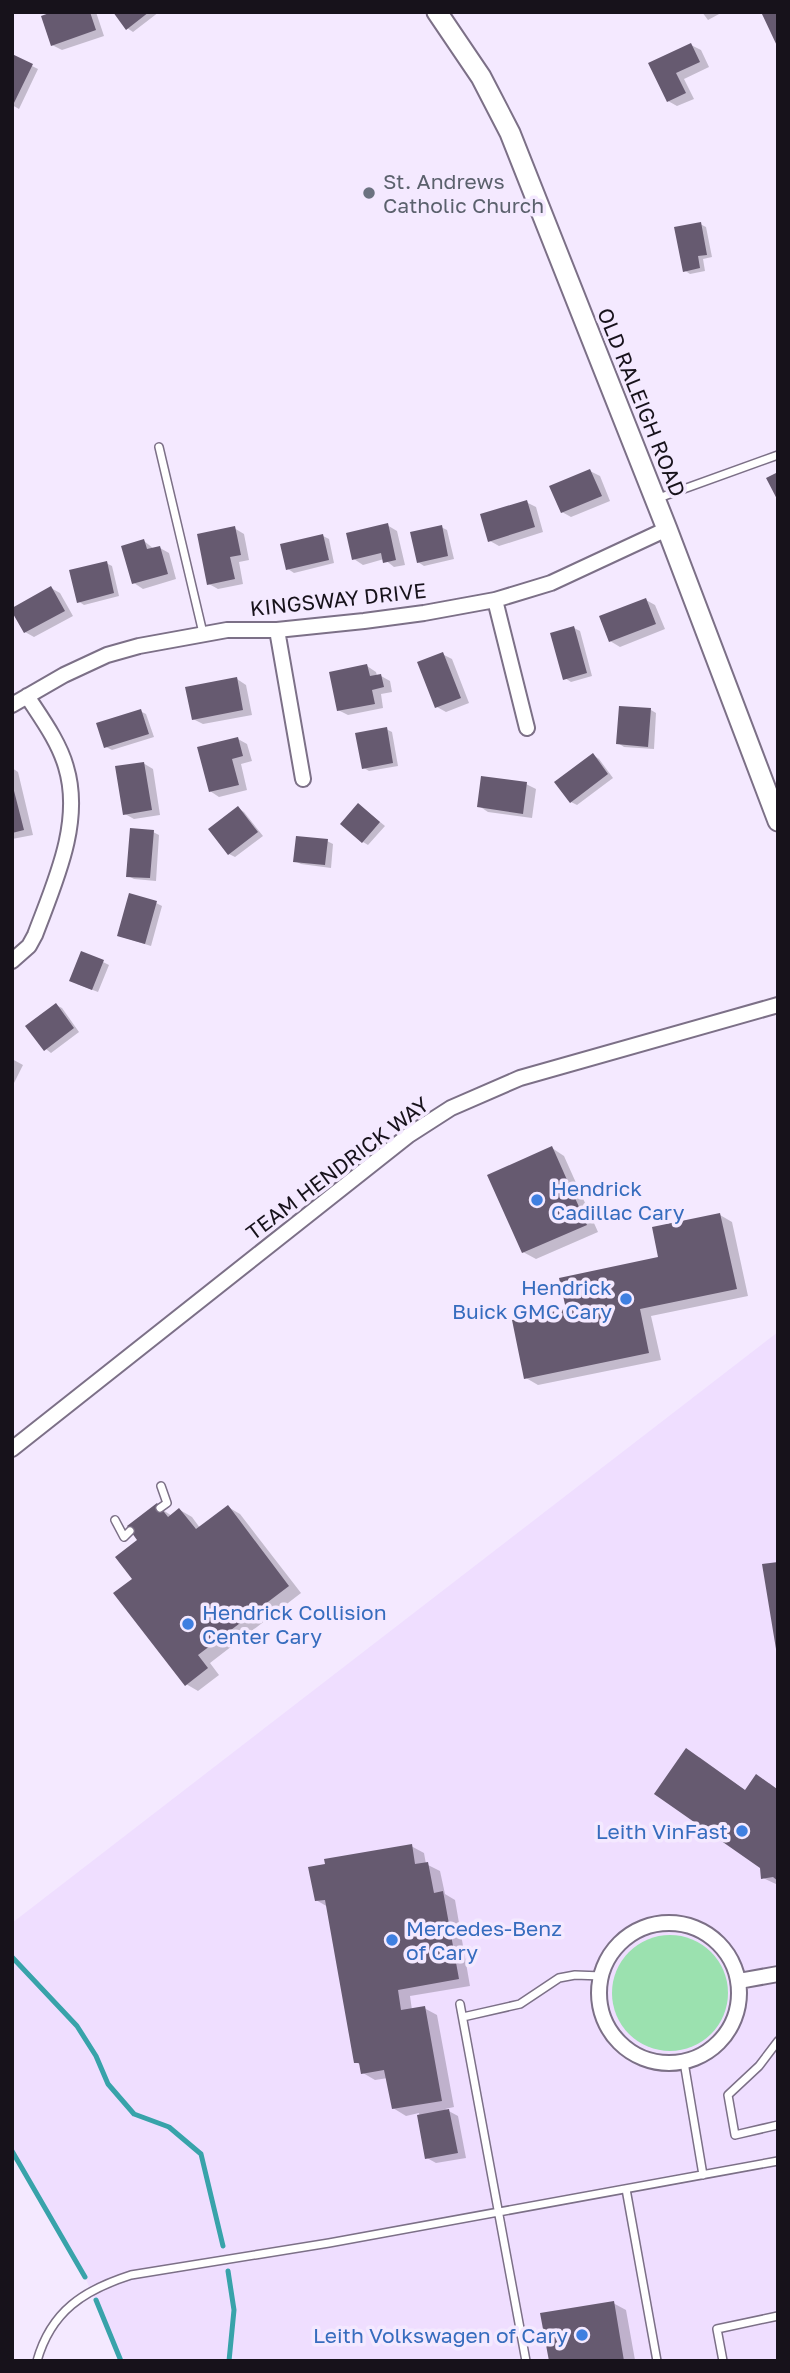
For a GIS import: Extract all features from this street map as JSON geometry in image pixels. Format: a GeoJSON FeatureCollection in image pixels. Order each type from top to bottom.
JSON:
{"type":"FeatureCollection","features":[{"type":"Feature","properties":{"kind":"street","name":"OLD RALEIGH ROAD"},"geometry":{"type":"LineString","coordinates":[[437,12],[481,77],[510,133],[656,499],[778,821]]}},
{"type":"Feature","properties":{"kind":"street","name":"KINGSWAY DRIVE"},"geometry":{"type":"LineString","coordinates":[[12,705],[64,675],[107,655],[139,646],[203,633],[277,630],[424,613],[495,600],[551,583],[667,529]]}},
{"type":"Feature","properties":{"kind":"street"},"geometry":{"type":"LineString","coordinates":[[495,600],[527,729]]}},
{"type":"Feature","properties":{"kind":"street"},"geometry":{"type":"LineString","coordinates":[[277,630],[303,779]]}},
{"type":"Feature","properties":{"kind":"street"},"geometry":{"type":"LineString","coordinates":[[12,961],[29,946],[36,935],[69,829],[71,796],[66,767],[51,733],[27,696]]}},
{"type":"Feature","properties":{"kind":"street","name":"TEAM HENDRICK WAY"},"geometry":{"type":"LineString","coordinates":[[12,1449],[410,1135],[452,1108],[520,1078],[778,1005]]}},
{"type":"Feature","properties":{"kind":"street"},"geometry":{"type":"LineString","coordinates":[[665,1923],[686,1925],[705,1932],[720,1945],[732,1962],[738,1981],[739,2003],[733,2024],[721,2041],[704,2055],[684,2062],[662,2063],[641,2058],[623,2046],[609,2030],[601,2010],[601,1976],[613,1951],[627,1936],[645,1927],[665,1923]]}},
{"type":"Feature","properties":{"kind":"street"},"geometry":{"type":"LineString","coordinates":[[738,1981],[778,1974]]}},
{"type":"Feature","properties":{"kind":"lane"},"geometry":{"type":"LineString","coordinates":[[159,447],[203,633]]}},
{"type":"Feature","properties":{"kind":"lane"},"geometry":{"type":"LineString","coordinates":[[656,499],[778,455]]}},
{"type":"Feature","properties":{"kind":"lane"},"geometry":{"type":"LineString","coordinates":[[160,1508],[167,1503],[161,1486]]}},
{"type":"Feature","properties":{"kind":"lane"},"geometry":{"type":"LineString","coordinates":[[115,1520],[124,1537],[131,1531]]}},
{"type":"Feature","properties":{"kind":"lane"},"geometry":{"type":"LineString","coordinates":[[463,2017],[520,2004],[543,1986],[559,1978],[575,1975],[601,1976]]}},
{"type":"Feature","properties":{"kind":"lane"},"geometry":{"type":"LineString","coordinates":[[460,2004],[526,2361]]}},
{"type":"Feature","properties":{"kind":"lane"},"geometry":{"type":"LineString","coordinates":[[778,2041],[759,2066],[729,2095],[735,2134],[778,2125]]}},
{"type":"Feature","properties":{"kind":"lane"},"geometry":{"type":"LineString","coordinates":[[684,2062],[703,2175]]}},
{"type":"Feature","properties":{"kind":"lane"},"geometry":{"type":"LineString","coordinates":[[37,2361],[42,2343],[59,2315],[81,2296],[120,2278],[778,2161]]}},
{"type":"Feature","properties":{"kind":"lane"},"geometry":{"type":"LineString","coordinates":[[625,2189],[657,2361]]}},
{"type":"Feature","properties":{"kind":"lane"},"geometry":{"type":"LineString","coordinates":[[723,2361],[717,2329],[778,2316]]}},
{"type":"Feature","properties":{"kind":"shaded area"},"geometry":{"type":"Polygon","coordinates":[[[778,1332],[778,2361],[121,2361],[85,2277],[12,2151],[12,1923],[778,1332]]]}},
{"type":"Feature","properties":{"kind":"green space"},"geometry":{"type":"Polygon","coordinates":[[[670,1935],[692,1940],[711,1952],[723,1971],[728,1993],[723,2015],[711,2034],[692,2046],[670,2051],[648,2046],[629,2034],[617,2015],[612,1993],[617,1971],[629,1952],[648,1940],[670,1935]]]}},
{"type":"Feature","properties":{"kind":"building"},"geometry":{"type":"Polygon","coordinates":[[[52,12],[90,12],[96,30],[51,46],[41,16],[52,12]]]}},
{"type":"Feature","properties":{"kind":"building"},"geometry":{"type":"Polygon","coordinates":[[[113,12],[149,12],[126,30],[113,12]]]}},
{"type":"Feature","properties":{"kind":"building"},"geometry":{"type":"Polygon","coordinates":[[[761,12],[778,12],[778,48],[761,12]]]}},
{"type":"Feature","properties":{"kind":"building"},"geometry":{"type":"Polygon","coordinates":[[[691,43],[700,62],[676,73],[686,93],[667,102],[648,63],[691,43]]]}},
{"type":"Feature","properties":{"kind":"building"},"geometry":{"type":"Polygon","coordinates":[[[12,54],[33,64],[12,107],[12,54]]]}},
{"type":"Feature","properties":{"kind":"building"},"geometry":{"type":"Polygon","coordinates":[[[701,222],[707,255],[698,256],[700,268],[683,272],[674,227],[701,222]]]}},
{"type":"Feature","properties":{"kind":"building"},"geometry":{"type":"Polygon","coordinates":[[[590,469],[602,496],[561,513],[549,486],[590,469]]]}},
{"type":"Feature","properties":{"kind":"building"},"geometry":{"type":"Polygon","coordinates":[[[778,472],[778,501],[766,478],[778,472]]]}},
{"type":"Feature","properties":{"kind":"building"},"geometry":{"type":"Polygon","coordinates":[[[527,500],[535,527],[488,542],[480,514],[527,500]]]}},
{"type":"Feature","properties":{"kind":"building"},"geometry":{"type":"Polygon","coordinates":[[[388,523],[396,560],[383,563],[381,553],[352,560],[346,533],[388,523]]]}},
{"type":"Feature","properties":{"kind":"building"},"geometry":{"type":"Polygon","coordinates":[[[442,525],[448,556],[417,563],[410,532],[442,525]]]}},
{"type":"Feature","properties":{"kind":"building"},"geometry":{"type":"Polygon","coordinates":[[[235,526],[241,555],[230,557],[235,579],[207,585],[197,534],[235,526]]]}},
{"type":"Feature","properties":{"kind":"building"},"geometry":{"type":"Polygon","coordinates":[[[323,534],[329,560],[286,570],[280,544],[323,534]]]}},
{"type":"Feature","properties":{"kind":"building"},"geometry":{"type":"Polygon","coordinates":[[[144,539],[147,549],[160,546],[168,574],[132,584],[121,546],[144,539]]]}},
{"type":"Feature","properties":{"kind":"building"},"geometry":{"type":"Polygon","coordinates":[[[107,561],[114,593],[77,603],[69,570],[107,561]]]}},
{"type":"Feature","properties":{"kind":"building"},"geometry":{"type":"Polygon","coordinates":[[[51,586],[65,611],[24,633],[12,608],[51,586]]]}},
{"type":"Feature","properties":{"kind":"building"},"geometry":{"type":"Polygon","coordinates":[[[646,598],[656,624],[609,642],[599,616],[646,598]]]}},
{"type":"Feature","properties":{"kind":"building"},"geometry":{"type":"Polygon","coordinates":[[[574,626],[587,673],[563,680],[550,633],[574,626]]]}},
{"type":"Feature","properties":{"kind":"building"},"geometry":{"type":"Polygon","coordinates":[[[443,652],[461,698],[435,708],[417,662],[443,652]]]}},
{"type":"Feature","properties":{"kind":"building"},"geometry":{"type":"Polygon","coordinates":[[[367,664],[370,676],[381,674],[384,687],[372,690],[375,704],[337,711],[329,672],[367,664]]]}},
{"type":"Feature","properties":{"kind":"building"},"geometry":{"type":"Polygon","coordinates":[[[237,677],[243,710],[192,720],[185,687],[237,677]]]}},
{"type":"Feature","properties":{"kind":"building"},"geometry":{"type":"Polygon","coordinates":[[[619,706],[651,708],[648,747],[616,744],[619,706]]]}},
{"type":"Feature","properties":{"kind":"building"},"geometry":{"type":"Polygon","coordinates":[[[141,709],[149,734],[104,748],[96,723],[141,709]]]}},
{"type":"Feature","properties":{"kind":"building"},"geometry":{"type":"Polygon","coordinates":[[[387,727],[393,763],[362,769],[355,733],[387,727]]]}},
{"type":"Feature","properties":{"kind":"building"},"geometry":{"type":"Polygon","coordinates":[[[238,737],[243,756],[232,759],[239,785],[209,792],[197,747],[238,737]]]}},
{"type":"Feature","properties":{"kind":"building"},"geometry":{"type":"Polygon","coordinates":[[[593,753],[608,774],[570,803],[554,782],[593,753]]]}},
{"type":"Feature","properties":{"kind":"building"},"geometry":{"type":"Polygon","coordinates":[[[144,762],[152,810],[123,815],[115,766],[144,762]]]}},
{"type":"Feature","properties":{"kind":"building"},"geometry":{"type":"Polygon","coordinates":[[[481,776],[527,782],[523,814],[477,807],[481,776]]]}},
{"type":"Feature","properties":{"kind":"building"},"geometry":{"type":"Polygon","coordinates":[[[12,783],[24,830],[12,833],[12,783]]]}},
{"type":"Feature","properties":{"kind":"building"},"geometry":{"type":"Polygon","coordinates":[[[358,803],[380,822],[362,843],[340,824],[358,803]]]}},
{"type":"Feature","properties":{"kind":"building"},"geometry":{"type":"Polygon","coordinates":[[[238,806],[258,832],[228,855],[208,829],[238,806]]]}},
{"type":"Feature","properties":{"kind":"building"},"geometry":{"type":"Polygon","coordinates":[[[130,828],[154,830],[150,878],[126,877],[130,828]]]}},
{"type":"Feature","properties":{"kind":"building"},"geometry":{"type":"Polygon","coordinates":[[[296,836],[328,839],[325,865],[293,862],[296,836]]]}},
{"type":"Feature","properties":{"kind":"building"},"geometry":{"type":"Polygon","coordinates":[[[129,893],[157,901],[145,944],[117,936],[129,893]]]}},
{"type":"Feature","properties":{"kind":"building"},"geometry":{"type":"Polygon","coordinates":[[[81,951],[104,960],[92,990],[69,981],[81,951]]]}},
{"type":"Feature","properties":{"kind":"building"},"geometry":{"type":"Polygon","coordinates":[[[56,1003],[74,1028],[44,1051],[25,1026],[56,1003]]]}},
{"type":"Feature","properties":{"kind":"building","name":"Hendrick Cadillac Cary"},"geometry":{"type":"Polygon","coordinates":[[[552,1146],[587,1225],[522,1253],[487,1175],[552,1146]]]}},
{"type":"Feature","properties":{"kind":"building","name":"Hendrick Buick GMC Cary"},"geometry":{"type":"Polygon","coordinates":[[[720,1213],[737,1289],[640,1309],[649,1353],[524,1379],[512,1320],[566,1309],[559,1278],[658,1257],[652,1227],[720,1213]]]}},
{"type":"Feature","properties":{"kind":"building","name":"Hendrick Collision Center Cary"},"geometry":{"type":"Polygon","coordinates":[[[157,1503],[168,1517],[179,1508],[196,1529],[228,1505],[289,1586],[198,1655],[208,1668],[185,1686],[113,1593],[132,1579],[115,1557],[137,1540],[127,1526],[157,1503]]]}},
{"type":"Feature","properties":{"kind":"building"},"geometry":{"type":"Polygon","coordinates":[[[778,1562],[778,1649],[776,1649],[762,1564],[778,1562]]]}},
{"type":"Feature","properties":{"kind":"building","name":"Leith VinFast"},"geometry":{"type":"Polygon","coordinates":[[[686,1748],[745,1790],[756,1774],[777,1789],[778,1881],[773,1877],[761,1879],[760,1868],[654,1794],[686,1748]]]}},
{"type":"Feature","properties":{"kind":"building","name":"Mercedes-Benz of Cary"},"geometry":{"type":"Polygon","coordinates":[[[412,1844],[415,1864],[428,1862],[434,1893],[443,1891],[459,1979],[398,1990],[401,2010],[425,2006],[442,2101],[392,2109],[384,2070],[361,2074],[359,2063],[354,2063],[325,1900],[315,1901],[308,1867],[325,1864],[324,1859],[412,1844]]]}},
{"type":"Feature","properties":{"kind":"building"},"geometry":{"type":"Polygon","coordinates":[[[449,2109],[458,2153],[425,2159],[417,2115],[449,2109]]]}},
{"type":"Feature","properties":{"kind":"building","name":"Leith Volkswagen of Cary"},"geometry":{"type":"Polygon","coordinates":[[[614,2301],[624,2361],[549,2361],[540,2313],[614,2301]]]}},
{"type":"Feature","properties":{"kind":"waterway"},"geometry":{"type":"LineString","coordinates":[[12,1957],[77,2026],[96,2056],[108,2084],[134,2114],[169,2127],[201,2154],[223,2246]]}},
{"type":"Feature","properties":{"kind":"waterway"},"geometry":{"type":"LineString","coordinates":[[12,2151],[85,2277]]}},
{"type":"Feature","properties":{"kind":"waterway"},"geometry":{"type":"LineString","coordinates":[[228,2271],[234,2310],[229,2361]]}},
{"type":"Feature","properties":{"kind":"waterway"},"geometry":{"type":"LineString","coordinates":[[96,2300],[121,2361]]}},
{"type":"Feature","properties":{"kind":"place","name":"St. Andrews Catholic Church"},"geometry":{"type":"Point","coordinates":[369,193]}},
{"type":"Feature","properties":{"kind":"place","name":"Hendrick Cadillac Cary"},"geometry":{"type":"Point","coordinates":[537,1200]}},
{"type":"Feature","properties":{"kind":"place","name":"Hendrick Buick GMC Cary"},"geometry":{"type":"Point","coordinates":[626,1299]}},
{"type":"Feature","properties":{"kind":"place","name":"Hendrick Collision Center Cary"},"geometry":{"type":"Point","coordinates":[188,1624]}},
{"type":"Feature","properties":{"kind":"place","name":"Leith VinFast"},"geometry":{"type":"Point","coordinates":[742,1831]}},
{"type":"Feature","properties":{"kind":"place","name":"Mercedes-Benz of Cary"},"geometry":{"type":"Point","coordinates":[392,1940]}},
{"type":"Feature","properties":{"kind":"place","name":"Leith Volkswagen of Cary"},"geometry":{"type":"Point","coordinates":[582,2335]}}]}
